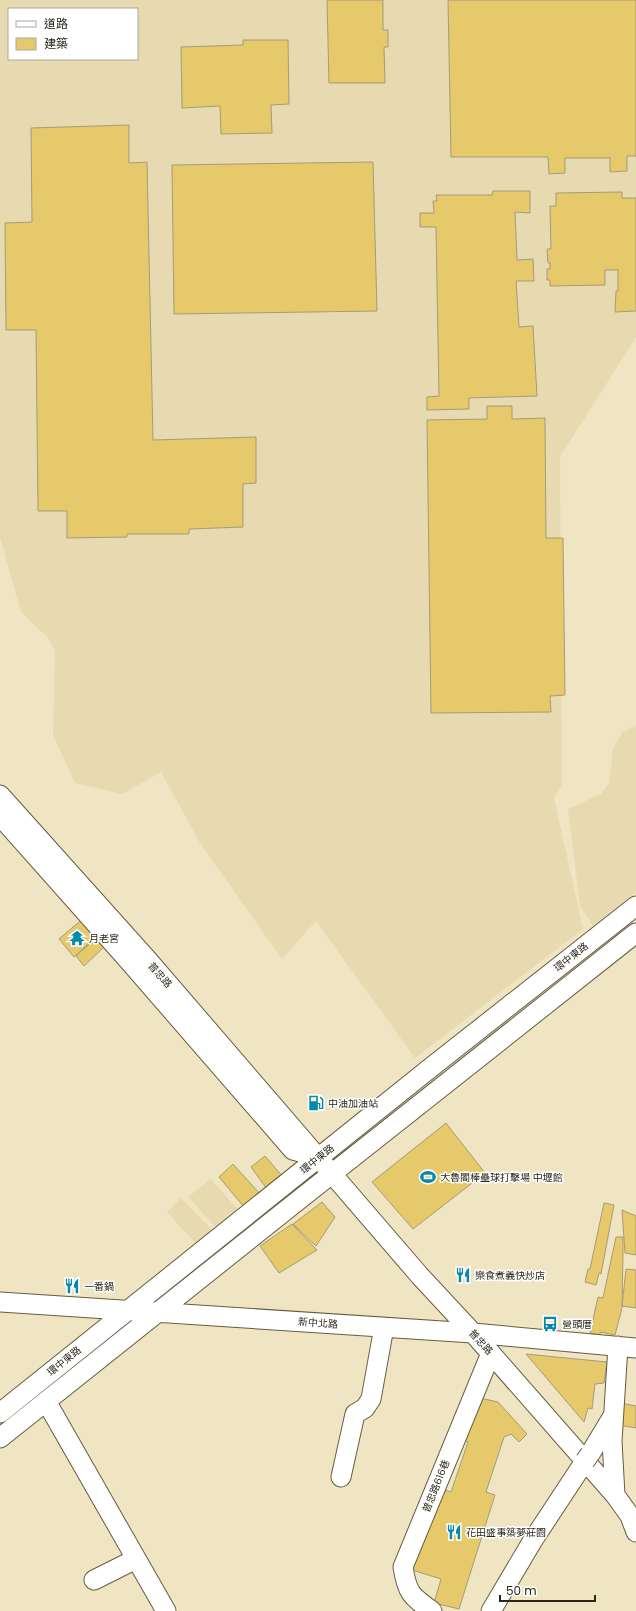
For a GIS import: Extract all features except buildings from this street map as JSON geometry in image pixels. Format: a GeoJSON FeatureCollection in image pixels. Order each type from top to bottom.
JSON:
{"type":"FeatureCollection","features":[{"type":"Feature","properties":{"kind":"street","name":"普忠路"},"geometry":{"type":"LineString","coordinates":[[0,795],[334,1174],[420,1276],[491,1353],[615,1495],[630,1516],[636,1532]]}},
{"type":"Feature","properties":{"kind":"street","name":"普忠路"},"geometry":{"type":"LineString","coordinates":[[0,816],[293,1150],[319,1157]]}},
{"type":"Feature","properties":{"kind":"street","name":"環中東路"},"geometry":{"type":"LineString","coordinates":[[0,1413],[319,1157],[636,906]]}},
{"type":"Feature","properties":{"kind":"street","name":"環中東路"},"geometry":{"type":"LineString","coordinates":[[0,1438],[155,1313],[334,1174],[636,933]]}},
{"type":"Feature","properties":{"kind":"street","name":"新中北路"},"geometry":{"type":"LineString","coordinates":[[0,1302],[473,1333],[627,1347]]}},
{"type":"Feature","properties":{"kind":"street"},"geometry":{"type":"LineString","coordinates":[[341,1477],[355,1414],[365,1408],[371,1399],[384,1327]]}},
{"type":"Feature","properties":{"kind":"street"},"geometry":{"type":"LineString","coordinates":[[615,1495],[612,1441],[614,1414],[627,1347]]}},
{"type":"Feature","properties":{"kind":"street","name":"普忠路616巷"},"geometry":{"type":"LineString","coordinates":[[432,1611],[412,1597],[405,1582],[403,1567],[491,1353]]}},
{"type":"Feature","properties":{"kind":"street"},"geometry":{"type":"LineString","coordinates":[[46,1401],[166,1611]]}},
{"type":"Feature","properties":{"kind":"street"},"geometry":{"type":"LineString","coordinates":[[491,1611],[614,1414]]}},
{"type":"Feature","properties":{"kind":"street"},"geometry":{"type":"LineString","coordinates":[[94,1580],[136,1560]]}},
{"type":"Feature","properties":{"kind":"shaded area"},"geometry":{"type":"Polygon","coordinates":[[[0,0],[636,0],[636,337],[560,457],[562,786],[554,798],[583,929],[415,1058],[316,921],[282,959],[200,843],[161,772],[122,794],[75,783],[53,735],[55,651],[48,638],[21,612],[0,537],[0,0]]]}},
{"type":"Feature","properties":{"kind":"shaded area"},"geometry":{"type":"Polygon","coordinates":[[[636,725],[636,892],[593,926],[580,906],[568,809],[601,794],[609,783],[613,748],[622,733],[636,725]]]}},
{"type":"Feature","properties":{"kind":"shaded area"},"geometry":{"type":"Polygon","coordinates":[[[211,1179],[240,1212],[218,1230],[188,1197],[211,1179]]]}},
{"type":"Feature","properties":{"kind":"shaded area"},"geometry":{"type":"Polygon","coordinates":[[[181,1198],[214,1232],[197,1245],[167,1212],[181,1198]]]}},
{"type":"Feature","properties":{"kind":"place","name":"月老宮"},"geometry":{"type":"Point","coordinates":[77,938]}},
{"type":"Feature","properties":{"kind":"place","name":"中油加油站"},"geometry":{"type":"Point","coordinates":[316,1103]}},
{"type":"Feature","properties":{"kind":"place","name":"大魯閣棒壘球打擊場 中壢館"},"geometry":{"type":"Point","coordinates":[428,1177]}},
{"type":"Feature","properties":{"kind":"place","name":"樂食煮義快炒店"},"geometry":{"type":"Point","coordinates":[463,1275]}},
{"type":"Feature","properties":{"kind":"place","name":"一番鍋"},"geometry":{"type":"Point","coordinates":[72,1286]}},
{"type":"Feature","properties":{"kind":"place","name":"營頭厝"},"geometry":{"type":"Point","coordinates":[550,1324]}},
{"type":"Feature","properties":{"kind":"place","name":"花田盛事築夢莊園"},"geometry":{"type":"Point","coordinates":[454,1532]}}]}
